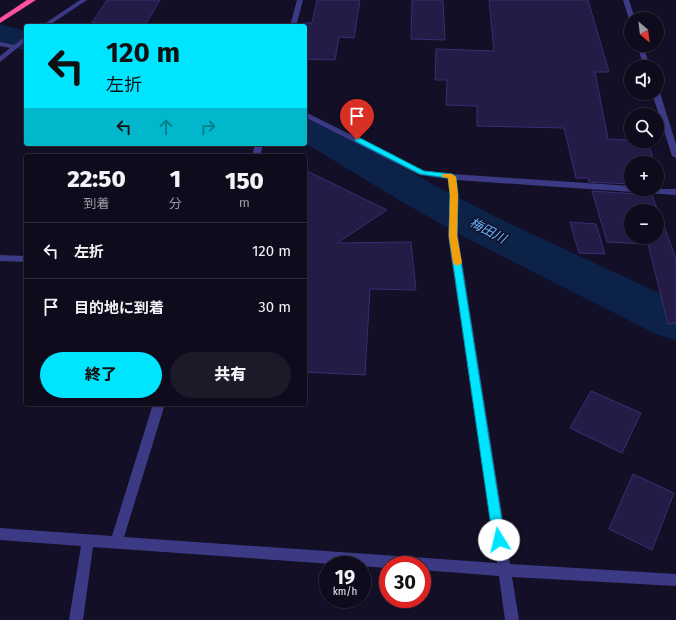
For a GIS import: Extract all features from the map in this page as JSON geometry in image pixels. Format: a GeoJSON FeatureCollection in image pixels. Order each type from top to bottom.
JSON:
{"type":"FeatureCollection","features":[{"type":"Feature","properties":{"kind":"highway"},"geometry":{"type":"LineString","coordinates":[[0,21],[32,0]]}},
{"type":"Feature","properties":{"kind":"street"},"geometry":{"type":"LineString","coordinates":[[47,24],[84,0]]}},
{"type":"Feature","properties":{"kind":"street"},"geometry":{"type":"LineString","coordinates":[[293,24],[300,0]]}},
{"type":"Feature","properties":{"kind":"street"},"geometry":{"type":"LineString","coordinates":[[626,0],[630,12]]}},
{"type":"Feature","properties":{"kind":"street"},"geometry":{"type":"LineString","coordinates":[[0,60],[24,40]]}},
{"type":"Feature","properties":{"kind":"street"},"geometry":{"type":"LineString","coordinates":[[0,44],[14,47]]}},
{"type":"Feature","properties":{"kind":"street"},"geometry":{"type":"LineString","coordinates":[[658,100],[676,156]]}},
{"type":"Feature","properties":{"kind":"street"},"geometry":{"type":"LineString","coordinates":[[307,115],[422,173],[452,177],[624,188]]}},
{"type":"Feature","properties":{"kind":"street"},"geometry":{"type":"LineString","coordinates":[[452,177],[454,195],[453,236],[512,620]]}},
{"type":"Feature","properties":{"kind":"street"},"geometry":{"type":"LineString","coordinates":[[664,191],[676,192]]}},
{"type":"Feature","properties":{"kind":"street"},"geometry":{"type":"LineString","coordinates":[[0,258],[24,259]]}},
{"type":"Feature","properties":{"kind":"street"},"geometry":{"type":"LineString","coordinates":[[116,543],[158,406]]}},
{"type":"Feature","properties":{"kind":"street"},"geometry":{"type":"LineString","coordinates":[[0,534],[504,570],[676,580]]}},
{"type":"Feature","properties":{"kind":"street"},"geometry":{"type":"LineString","coordinates":[[76,620],[88,540]]}},
{"type":"Feature","properties":{"kind":"building"},"geometry":{"type":"Polygon","coordinates":[[[107,0],[160,0],[146,24],[92,23],[107,0]]]}},
{"type":"Feature","properties":{"kind":"building"},"geometry":{"type":"Polygon","coordinates":[[[317,0],[360,0],[354,38],[339,37],[335,60],[307,59],[307,24],[305,23],[312,23],[317,0]]]}},
{"type":"Feature","properties":{"kind":"building"},"geometry":{"type":"Polygon","coordinates":[[[412,0],[443,0],[445,40],[411,39],[412,0]]]}},
{"type":"Feature","properties":{"kind":"building"},"geometry":{"type":"Polygon","coordinates":[[[489,0],[588,0],[609,72],[595,72],[608,139],[624,140],[624,148],[650,148],[652,156],[624,156],[624,184],[589,182],[588,178],[576,178],[564,128],[477,126],[477,106],[446,105],[447,80],[435,80],[436,49],[494,51],[489,0]]]}},
{"type":"Feature","properties":{"kind":"building"},"geometry":{"type":"Polygon","coordinates":[[[307,171],[387,210],[337,243],[411,242],[416,290],[370,289],[365,375],[307,372],[307,171]]]}},
{"type":"Feature","properties":{"kind":"building"},"geometry":{"type":"Polygon","coordinates":[[[592,191],[624,193],[624,196],[652,196],[655,204],[624,204],[624,243],[607,242],[592,191]]]}},
{"type":"Feature","properties":{"kind":"building"},"geometry":{"type":"Polygon","coordinates":[[[570,222],[596,224],[605,254],[579,253],[570,222]]]}},
{"type":"Feature","properties":{"kind":"building"},"geometry":{"type":"Polygon","coordinates":[[[664,226],[676,258],[676,323],[668,324],[648,244],[664,244],[664,226]]]}},
{"type":"Feature","properties":{"kind":"building"},"geometry":{"type":"Polygon","coordinates":[[[591,391],[641,413],[622,453],[570,428],[591,391]]]}},
{"type":"Feature","properties":{"kind":"building"},"geometry":{"type":"Polygon","coordinates":[[[633,474],[674,493],[652,550],[609,529],[633,474]]]}},
{"type":"Feature","properties":{"kind":"waterway","name":"梅田川"},"geometry":{"type":"LineString","coordinates":[[0,34],[24,40]]}},
{"type":"Feature","properties":{"kind":"waterway","name":"梅田川"},"geometry":{"type":"LineString","coordinates":[[307,128],[419,194],[486,230],[676,322]]}},
{"type":"Feature","properties":{"kind":"slow traffic"},"geometry":{"type":"LineString","coordinates":[[445,176],[452,177],[454,195],[453,236],[457,263]]}},
{"type":"Feature","properties":{"kind":"route"},"geometry":{"type":"LineString","coordinates":[[357,140],[422,173],[452,177],[454,195],[453,236],[499,540]]}}]}
